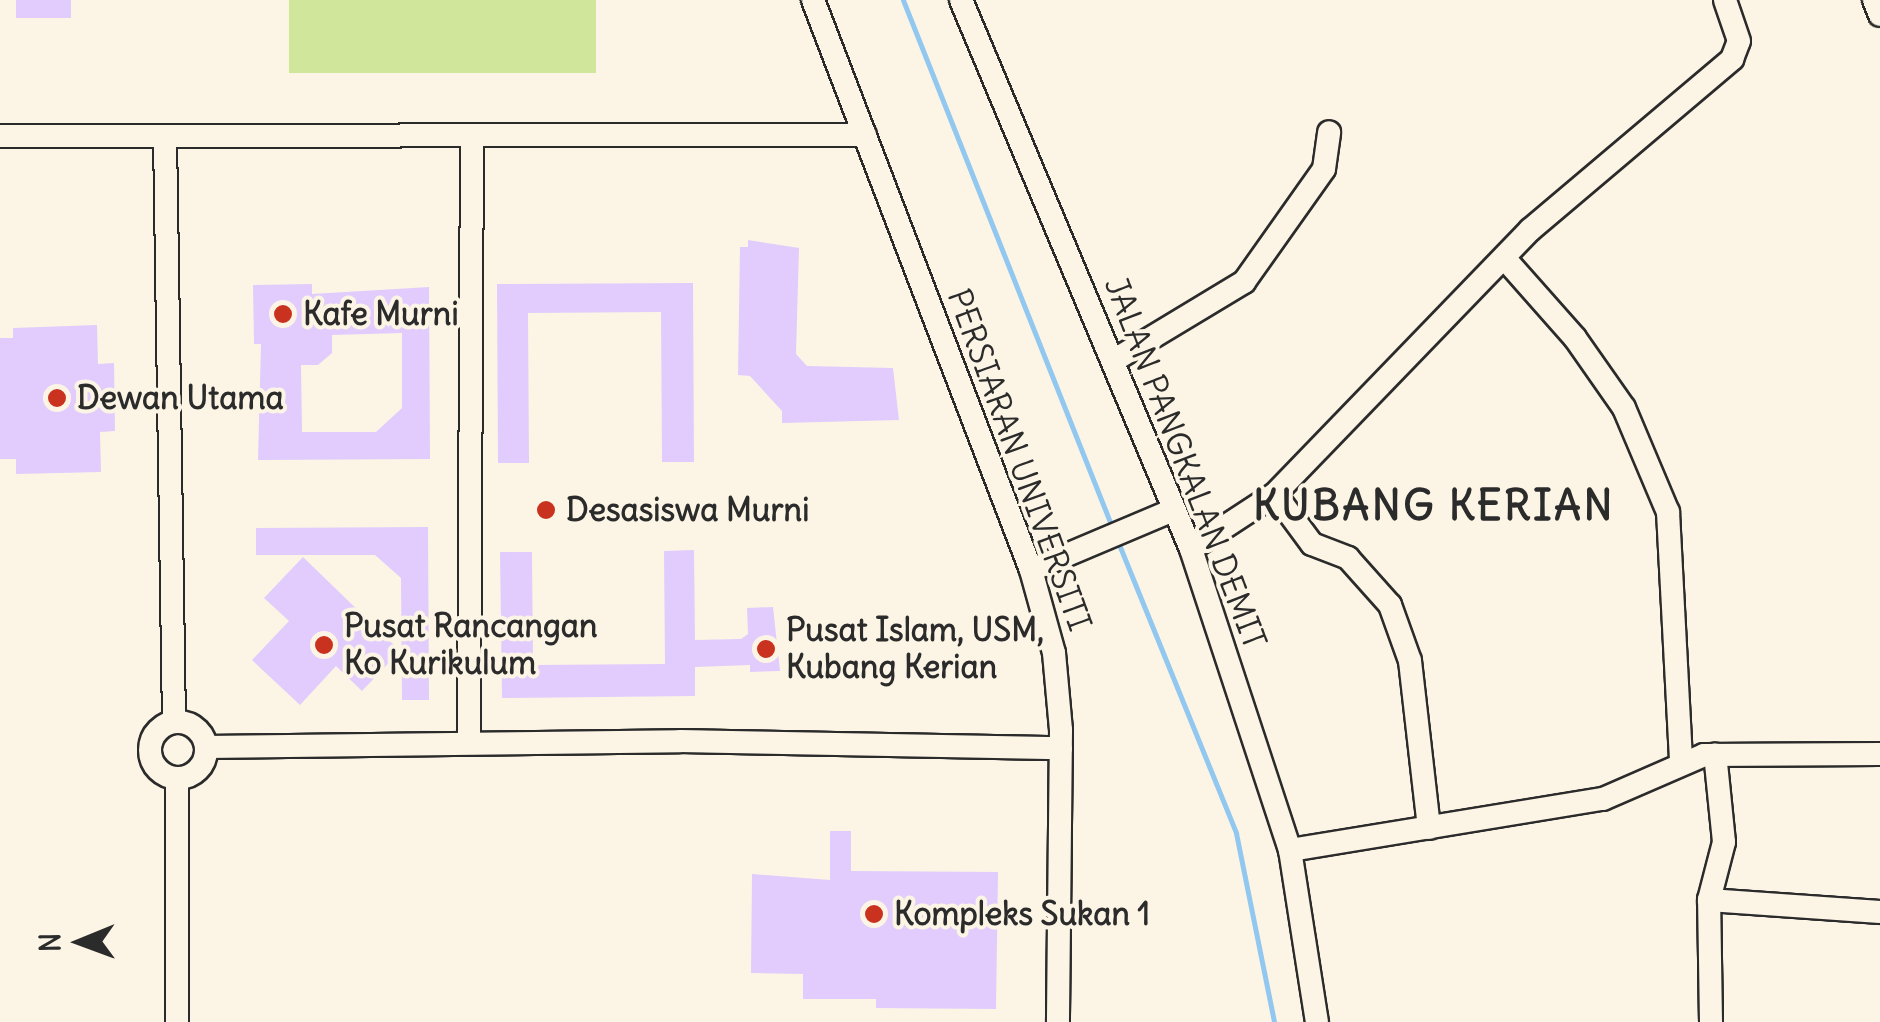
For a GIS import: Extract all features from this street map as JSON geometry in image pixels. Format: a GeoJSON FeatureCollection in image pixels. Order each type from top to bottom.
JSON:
{"type":"FeatureCollection","features":[{"type":"Feature","properties":{"kind":"street","name":"PERSIARAN UNIVERSITI"},"geometry":{"type":"LineString","coordinates":[[813,0],[1031,570],[1054,653],[1062,748],[1058,1022]]}},
{"type":"Feature","properties":{"kind":"street","name":"JALAN PANGKALAN DEMIT"},"geometry":{"type":"LineString","coordinates":[[960,0],[1191,549],[1290,850],[1316,1022]]}},
{"type":"Feature","properties":{"kind":"street"},"geometry":{"type":"LineString","coordinates":[[1191,549],[1275,494],[1506,260],[1530,230],[1732,59],[1739,41],[1725,0]]}},
{"type":"Feature","properties":{"kind":"street"},"geometry":{"type":"LineString","coordinates":[[1874,0],[1880,15]]}},
{"type":"Feature","properties":{"kind":"street"},"geometry":{"type":"LineString","coordinates":[[1113,361],[1223,300],[1244,282],[1324,169],[1329,132]]}},
{"type":"Feature","properties":{"kind":"street"},"geometry":{"type":"LineString","coordinates":[[0,136],[865,134]]}},
{"type":"Feature","properties":{"kind":"street"},"geometry":{"type":"LineString","coordinates":[[469,744],[472,135]]}},
{"type":"Feature","properties":{"kind":"street"},"geometry":{"type":"LineString","coordinates":[[165,136],[174,722]]}},
{"type":"Feature","properties":{"kind":"street"},"geometry":{"type":"LineString","coordinates":[[1506,260],[1575,338],[1624,408],[1668,512],[1681,760]]}},
{"type":"Feature","properties":{"kind":"street"},"geometry":{"type":"LineString","coordinates":[[1275,494],[1312,544],[1348,558],[1390,604],[1410,661],[1429,828]]}},
{"type":"Feature","properties":{"kind":"street"},"geometry":{"type":"LineString","coordinates":[[1031,570],[1174,510]]}},
{"type":"Feature","properties":{"kind":"street"},"geometry":{"type":"LineString","coordinates":[[174,722],[199,731],[206,747],[201,766],[177,778],[160,771],[150,746],[158,730],[174,722]]}},
{"type":"Feature","properties":{"kind":"street"},"geometry":{"type":"LineString","coordinates":[[206,747],[469,744],[1062,748]]}},
{"type":"Feature","properties":{"kind":"street"},"geometry":{"type":"LineString","coordinates":[[1711,1022],[1709,900],[1724,842],[1715,754]]}},
{"type":"Feature","properties":{"kind":"street"},"geometry":{"type":"LineString","coordinates":[[1290,850],[1603,799],[1681,760],[1715,754],[1880,754]]}},
{"type":"Feature","properties":{"kind":"street"},"geometry":{"type":"LineString","coordinates":[[177,778],[178,1022]]}},
{"type":"Feature","properties":{"kind":"street"},"geometry":{"type":"LineString","coordinates":[[1709,900],[1880,912]]}},
{"type":"Feature","properties":{"kind":"green space"},"geometry":{"type":"Polygon","coordinates":[[[289,0],[596,0],[596,73],[289,73],[289,0]]]}},
{"type":"Feature","properties":{"kind":"building"},"geometry":{"type":"Polygon","coordinates":[[[16,0],[71,0],[71,18],[16,18],[16,0]]]}},
{"type":"Feature","properties":{"kind":"building"},"geometry":{"type":"Polygon","coordinates":[[[748,240],[799,248],[796,354],[807,366],[893,368],[899,420],[782,423],[782,411],[750,376],[738,375],[740,247],[748,247],[748,240]]]}},
{"type":"Feature","properties":{"kind":"building"},"geometry":{"type":"Polygon","coordinates":[[[693,283],[694,462],[662,462],[661,312],[528,313],[529,463],[498,463],[497,284],[693,283]]]}},
{"type":"Feature","properties":{"kind":"building"},"geometry":{"type":"Polygon","coordinates":[[[312,284],[312,294],[429,287],[430,459],[258,460],[261,344],[254,344],[253,285],[312,284]],[[402,333],[332,335],[332,353],[318,365],[301,365],[302,432],[376,432],[402,408],[402,333]]]}},
{"type":"Feature","properties":{"kind":"building","name":"Dewan Utama"},"geometry":{"type":"Polygon","coordinates":[[[97,325],[98,364],[114,363],[115,431],[100,432],[101,472],[16,474],[16,459],[0,459],[0,338],[13,338],[13,328],[97,325]]]}},
{"type":"Feature","properties":{"kind":"building"},"geometry":{"type":"Polygon","coordinates":[[[428,527],[429,700],[402,700],[401,578],[375,555],[256,555],[256,528],[428,527]]]}},
{"type":"Feature","properties":{"kind":"building"},"geometry":{"type":"Polygon","coordinates":[[[694,550],[695,640],[741,639],[748,634],[747,608],[773,607],[780,671],[750,672],[750,665],[695,667],[695,696],[502,698],[500,552],[532,552],[533,665],[665,664],[664,551],[694,550]]]}},
{"type":"Feature","properties":{"kind":"building","name":"Pusat Rancangan Ko Kurikulum"},"geometry":{"type":"Polygon","coordinates":[[[303,557],[400,651],[362,691],[336,666],[300,705],[252,660],[289,621],[264,598],[303,557]]]}},
{"type":"Feature","properties":{"kind":"building","name":"Kompleks Sukan 1"},"geometry":{"type":"Polygon","coordinates":[[[830,831],[851,831],[851,871],[998,872],[996,1009],[876,1008],[876,999],[803,999],[803,974],[751,973],[752,874],[830,880],[830,831]]]}},
{"type":"Feature","properties":{"kind":"waterway"},"geometry":{"type":"LineString","coordinates":[[903,0],[1112,527]]}},
{"type":"Feature","properties":{"kind":"waterway"},"geometry":{"type":"LineString","coordinates":[[1118,542],[1236,833],[1274,1022]]}},
{"type":"Feature","properties":{"kind":"place","name":"Kafe Murni"},"geometry":{"type":"Point","coordinates":[283,314]}},
{"type":"Feature","properties":{"kind":"place","name":"Dewan Utama"},"geometry":{"type":"Point","coordinates":[57,398]}},
{"type":"Feature","properties":{"kind":"place","name":"Desasiswa Murni"},"geometry":{"type":"Point","coordinates":[546,510]}},
{"type":"Feature","properties":{"kind":"place","name":"Pusat Rancangan Ko Kurikulum"},"geometry":{"type":"Point","coordinates":[324,645]}},
{"type":"Feature","properties":{"kind":"place","name":"Pusat Islam, USM, Kubang Kerian"},"geometry":{"type":"Point","coordinates":[766,649]}},
{"type":"Feature","properties":{"kind":"place","name":"Kompleks Sukan 1"},"geometry":{"type":"Point","coordinates":[874,914]}},
{"type":"Feature","properties":{"kind":"district","name":"KUBANG KERIAN"},"geometry":{"type":"Point","coordinates":[1434,505]}}]}
